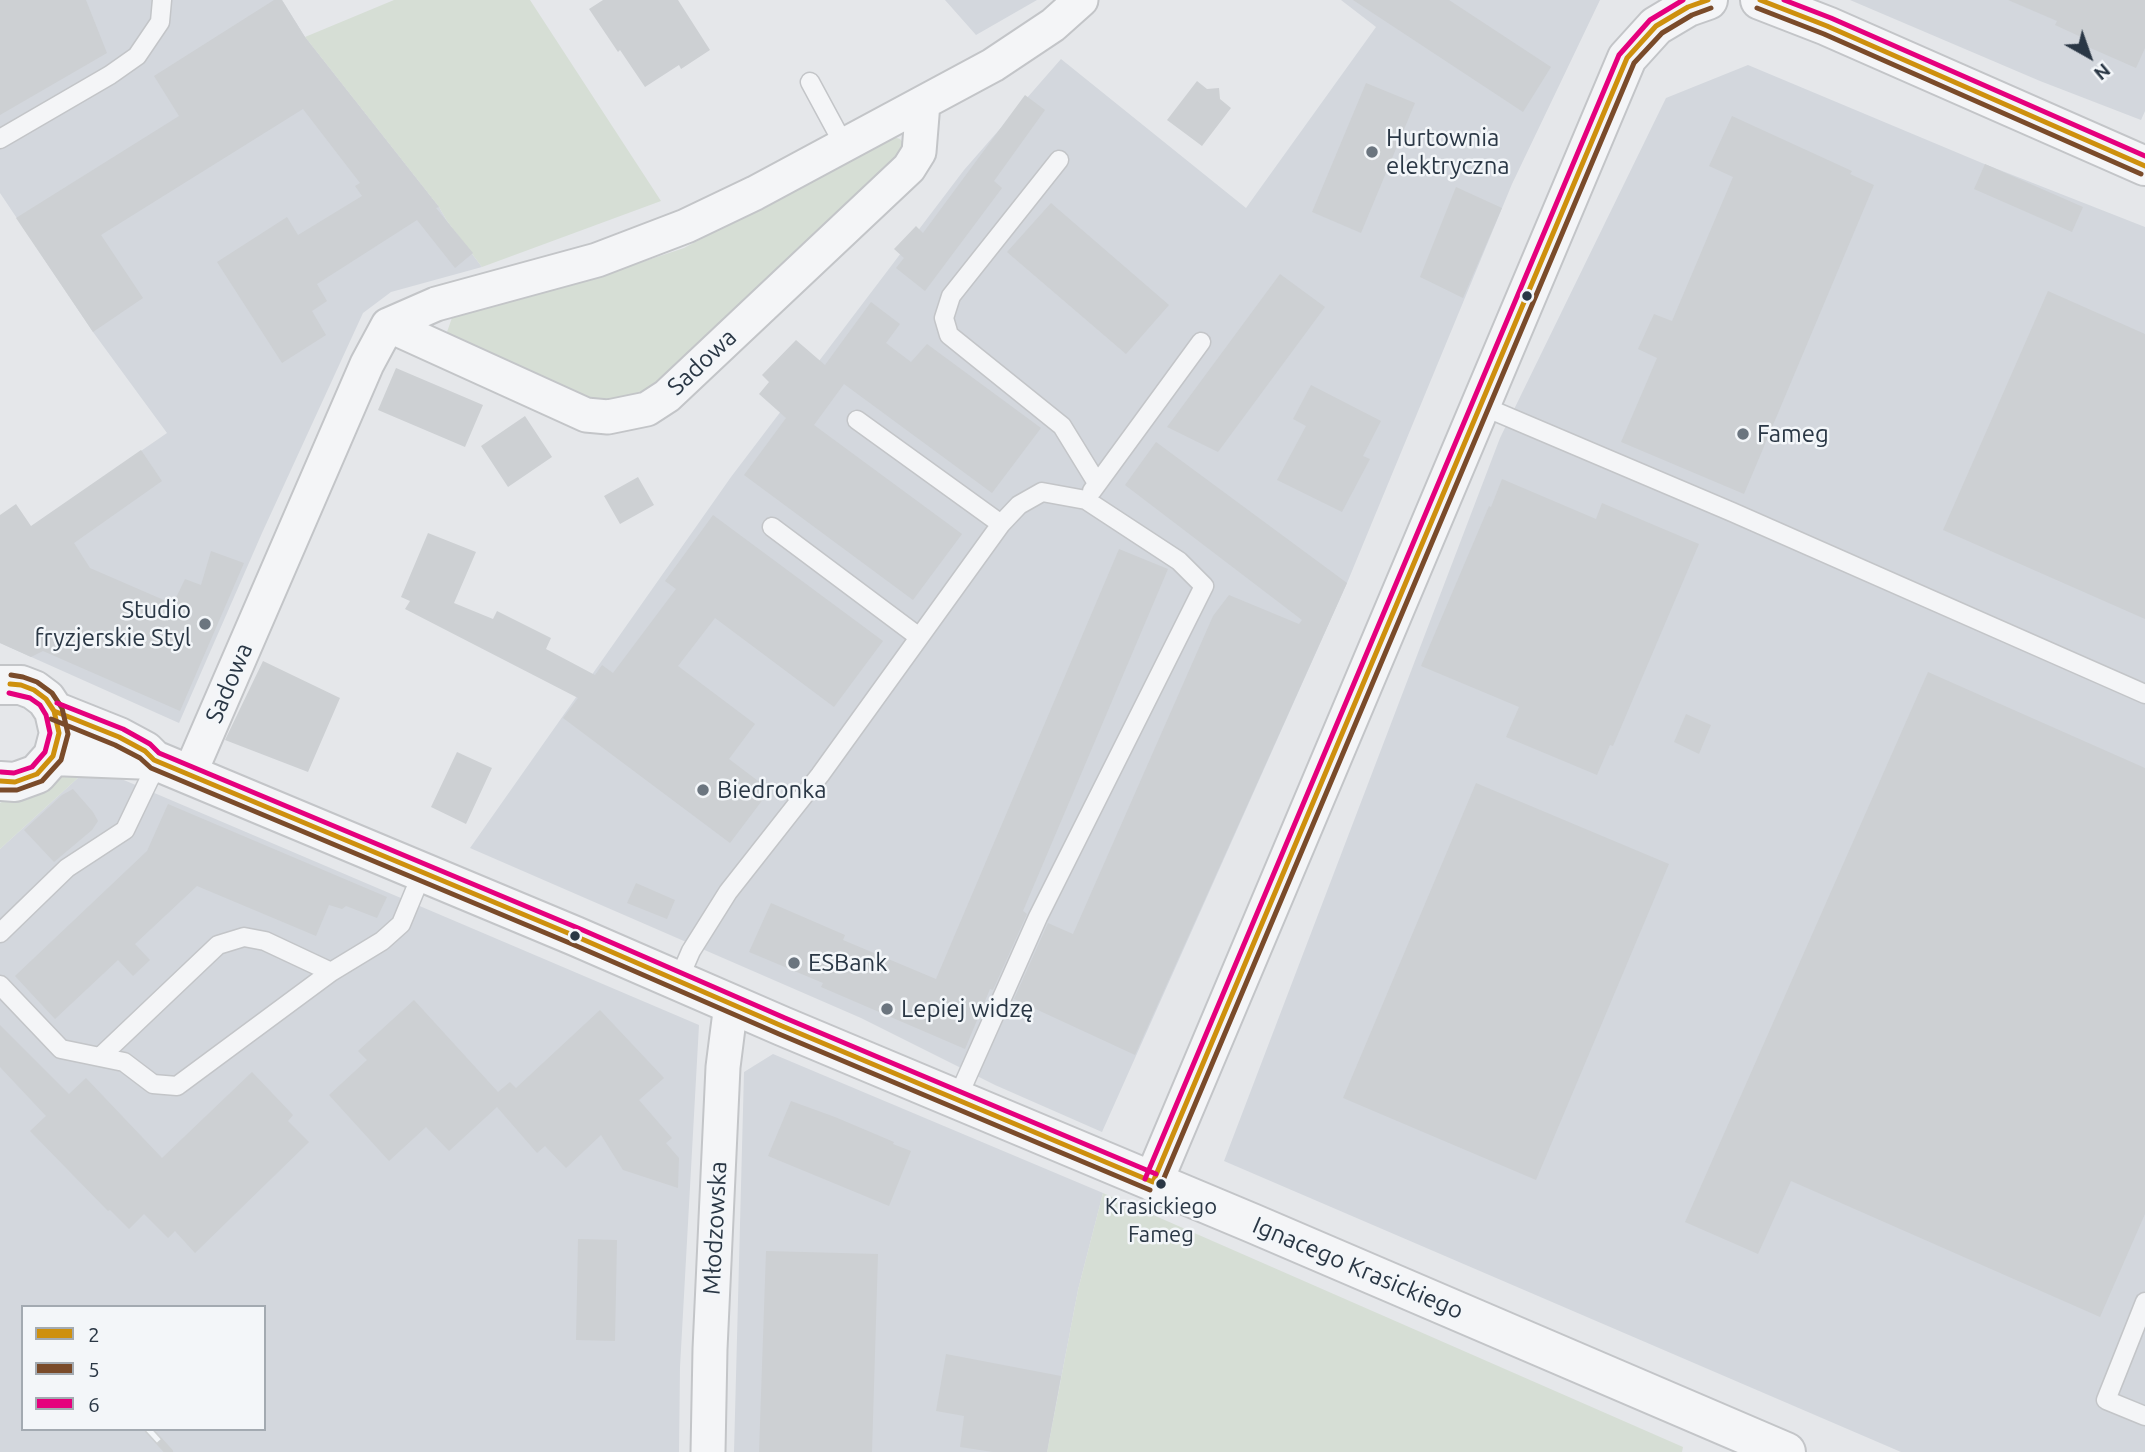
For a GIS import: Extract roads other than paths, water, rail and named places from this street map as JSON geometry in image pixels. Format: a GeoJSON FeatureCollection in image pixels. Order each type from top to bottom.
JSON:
{"type":"FeatureCollection","features":[{"type":"Feature","properties":{"kind":"street"},"geometry":{"type":"LineString","coordinates":[[388,325],[436,304],[597,260],[686,226],[755,193],[993,65],[1054,25],[1081,0]]}},
{"type":"Feature","properties":{"kind":"street"},"geometry":{"type":"LineString","coordinates":[[1153,1182],[1627,58],[1656,26],[1688,7],[1708,0]]}},
{"type":"Feature","properties":{"kind":"street"},"geometry":{"type":"LineString","coordinates":[[1760,0],[1827,26],[2145,166]]}},
{"type":"Feature","properties":{"kind":"street","name":"Sadowa"},"geometry":{"type":"LineString","coordinates":[[168,765],[388,325],[586,415],[608,416],[647,409],[667,397],[909,168],[919,152],[923,103]]}},
{"type":"Feature","properties":{"kind":"street"},"geometry":{"type":"LineString","coordinates":[[0,685],[20,685],[34,690],[46,699],[54,711],[59,733],[53,756],[37,774],[15,782],[0,781]]}},
{"type":"Feature","properties":{"kind":"street","name":"Ignacego Krasickiego"},"geometry":{"type":"LineString","coordinates":[[54,711],[119,737],[168,765],[1274,1232],[1786,1452]]}},
{"type":"Feature","properties":{"kind":"street","name":"Ignacego Krasickiego"},"geometry":{"type":"LineString","coordinates":[[53,756],[146,761],[168,765]]}},
{"type":"Feature","properties":{"kind":"street","name":"Młodzowska"},"geometry":{"type":"LineString","coordinates":[[708,1452],[723,1067],[731,1004]]}},
{"type":"Feature","properties":{"kind":"lane"},"geometry":{"type":"LineString","coordinates":[[0,139],[110,75],[137,56],[160,22],[162,0]]}},
{"type":"Feature","properties":{"kind":"lane"},"geometry":{"type":"LineString","coordinates":[[810,82],[844,145]]}},
{"type":"Feature","properties":{"kind":"lane"},"geometry":{"type":"LineString","coordinates":[[1059,160],[951,296],[944,318],[949,335],[1062,426],[1097,483]]}},
{"type":"Feature","properties":{"kind":"lane"},"geometry":{"type":"LineString","coordinates":[[1086,500],[1201,342]]}},
{"type":"Feature","properties":{"kind":"lane"},"geometry":{"type":"LineString","coordinates":[[1480,405],[1732,512],[2145,694]]}},
{"type":"Feature","properties":{"kind":"lane"},"geometry":{"type":"LineString","coordinates":[[857,420],[1001,524]]}},
{"type":"Feature","properties":{"kind":"lane"},"geometry":{"type":"LineString","coordinates":[[678,981],[691,951],[728,892],[820,775],[1001,524],[1019,505],[1042,492],[1086,500],[1179,561],[1204,586],[1038,916],[957,1099]]}},
{"type":"Feature","properties":{"kind":"lane"},"geometry":{"type":"LineString","coordinates":[[772,527],[919,637]]}},
{"type":"Feature","properties":{"kind":"lane"},"geometry":{"type":"LineString","coordinates":[[0,933],[67,868],[125,830],[149,780],[168,765]]}},
{"type":"Feature","properties":{"kind":"lane"},"geometry":{"type":"LineString","coordinates":[[0,985],[61,1049],[124,1062],[153,1084],[177,1086],[331,972],[382,941],[401,924],[423,872]]}},
{"type":"Feature","properties":{"kind":"lane"},"geometry":{"type":"LineString","coordinates":[[100,1057],[218,946],[244,937],[265,941],[331,972]]}},
{"type":"Feature","properties":{"kind":"lane"},"geometry":{"type":"LineString","coordinates":[[2145,1302],[2106,1400],[2145,1416]]}},
{"type":"Feature","properties":{"kind":"railway"},"geometry":{"type":"LineString","coordinates":[[150,1431],[169,1452]]}},
{"type":"Feature","properties":{"kind":"place","name":"Hurtownia elektryczna"},"geometry":{"type":"Point","coordinates":[1372,152]}},
{"type":"Feature","properties":{"kind":"place","name":"Fameg"},"geometry":{"type":"Point","coordinates":[1743,434]}},
{"type":"Feature","properties":{"kind":"place","name":"Studio fryzjerskie Styl"},"geometry":{"type":"Point","coordinates":[205,624]}},
{"type":"Feature","properties":{"kind":"place","name":"Biedronka"},"geometry":{"type":"Point","coordinates":[703,790]}},
{"type":"Feature","properties":{"kind":"place","name":"ESBank"},"geometry":{"type":"Point","coordinates":[794,963]}},
{"type":"Feature","properties":{"kind":"place","name":"Lepiej widzę"},"geometry":{"type":"Point","coordinates":[887,1009]}},
{"type":"Feature","properties":{"kind":"place","name":"Krasickiego Fameg"},"geometry":{"type":"Point","coordinates":[1161,1184]}}]}
